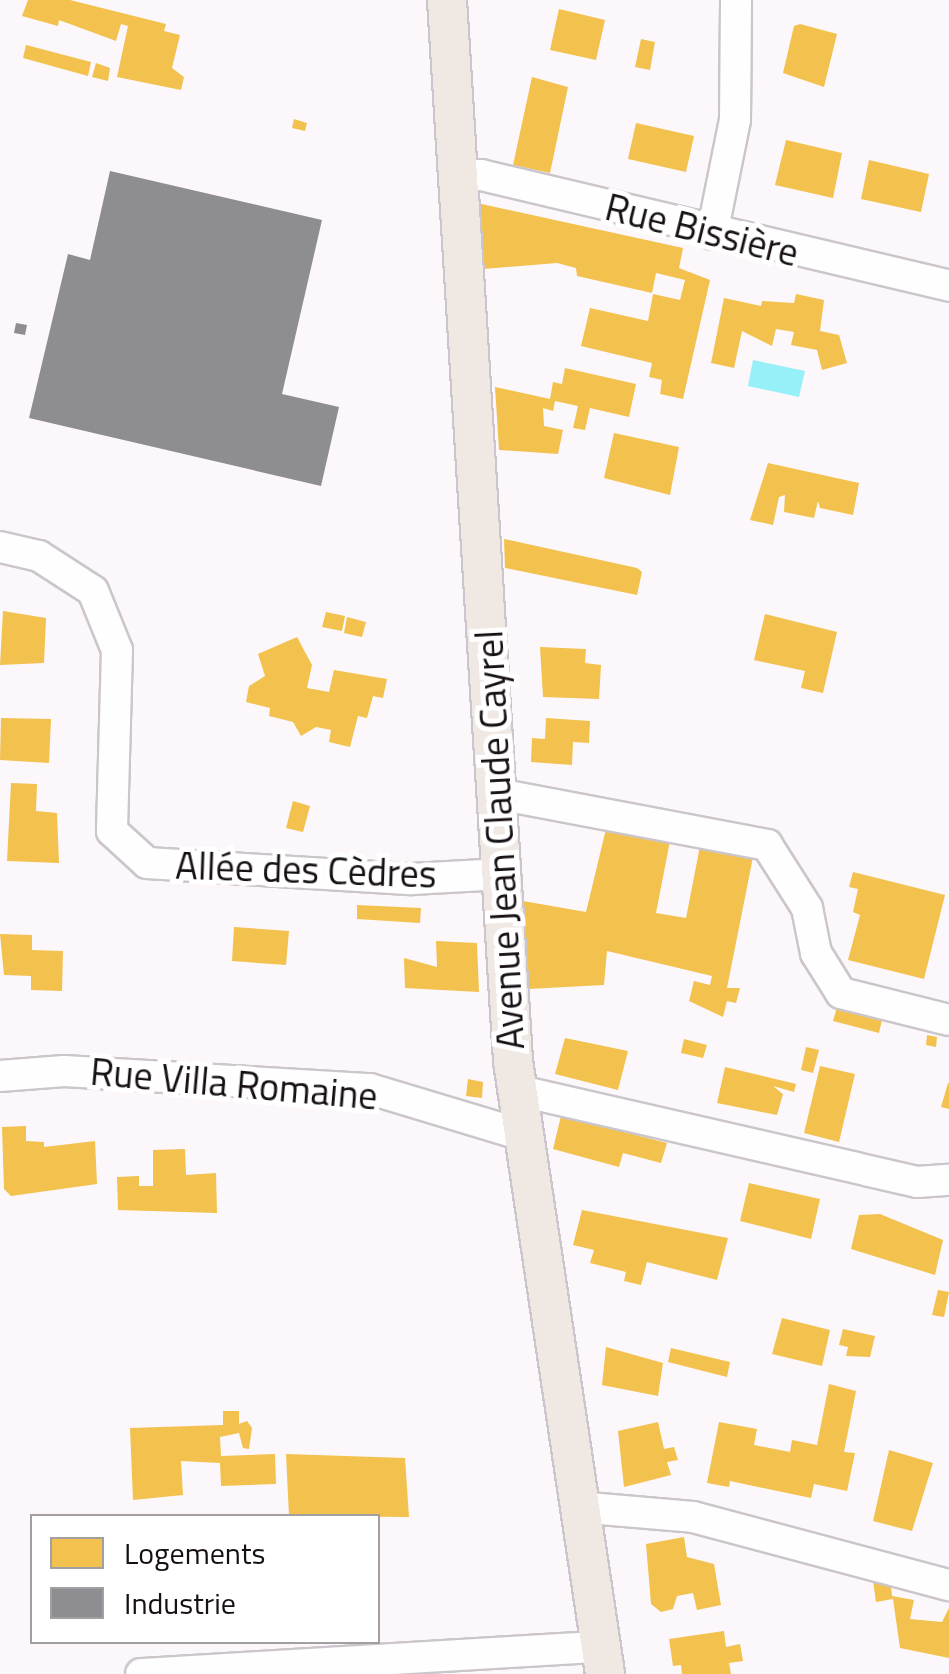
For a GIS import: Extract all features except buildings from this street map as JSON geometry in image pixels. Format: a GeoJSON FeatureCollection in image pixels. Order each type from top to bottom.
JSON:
{"type":"FeatureCollection","features":[{"type":"Feature","properties":{"kind":"main road","name":"Avenue Jean Claude Cayrel"},"geometry":{"type":"LineString","coordinates":[[447,0],[516,1090],[603,1660]]}},
{"type":"Feature","properties":{"kind":"street"},"geometry":{"type":"LineString","coordinates":[[712,234],[735,120],[736,0]]}},
{"type":"Feature","properties":{"kind":"street","name":"Rue Bissière"},"geometry":{"type":"LineString","coordinates":[[456,174],[530,186],[712,234],[949,286]]}},
{"type":"Feature","properties":{"kind":"street","name":"Allée des Cèdres"},"geometry":{"type":"LineString","coordinates":[[0,547],[39,556],[93,591],[117,650],[112,830],[147,863],[412,879],[502,874]]}},
{"type":"Feature","properties":{"kind":"street"},"geometry":{"type":"LineString","coordinates":[[498,794],[767,845],[788,869],[807,908],[826,976],[841,993],[949,1020]]}},
{"type":"Feature","properties":{"kind":"street","name":"Rue Villa Romaine"},"geometry":{"type":"LineString","coordinates":[[0,1076],[64,1071],[370,1090],[522,1135]]}},
{"type":"Feature","properties":{"kind":"street"},"geometry":{"type":"LineString","coordinates":[[516,1090],[918,1182],[949,1180]]}},
{"type":"Feature","properties":{"kind":"street"},"geometry":{"type":"LineString","coordinates":[[577,1508],[693,1516],[949,1584]]}},
{"type":"Feature","properties":{"kind":"street"},"geometry":{"type":"LineString","coordinates":[[141,1674],[603,1660]]}},
{"type":"Feature","properties":{"kind":"water"},"geometry":{"type":"Polygon","coordinates":[[[753,360],[805,371],[799,397],[748,386],[753,360]]]}}]}
